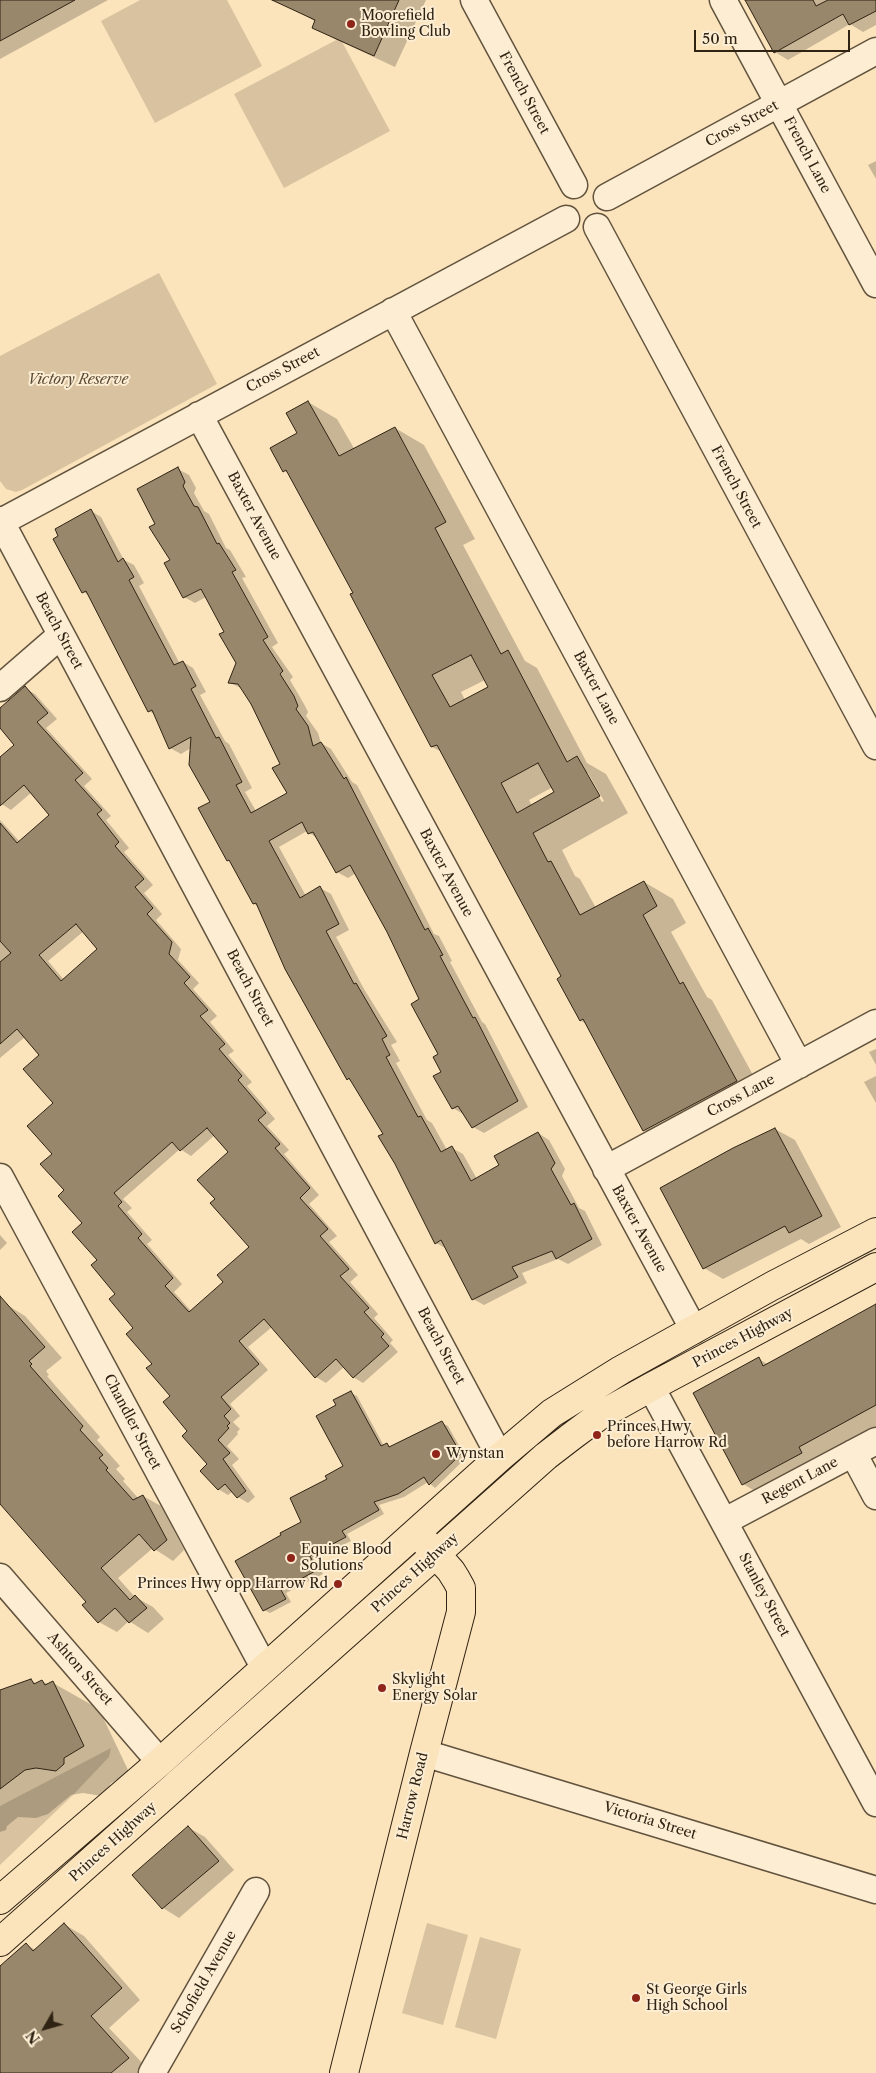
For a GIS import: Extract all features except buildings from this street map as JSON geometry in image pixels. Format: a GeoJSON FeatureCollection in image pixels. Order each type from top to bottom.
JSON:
{"type":"FeatureCollection","features":[{"type":"Feature","properties":{"kind":"main road","name":"Princes Highway"},"geometry":{"type":"LineString","coordinates":[[0,1900],[160,1762],[530,1431],[573,1399],[694,1330],[876,1232]]}},
{"type":"Feature","properties":{"kind":"main road","name":"Princes Highway"},"geometry":{"type":"LineString","coordinates":[[0,1942],[546,1456],[599,1416],[876,1267]]}},
{"type":"Feature","properties":{"kind":"main road","name":"Harrow Road"},"geometry":{"type":"LineString","coordinates":[[344,2073],[424,1753],[462,1612],[461,1588],[451,1570],[417,1532]]}},
{"type":"Feature","properties":{"kind":"street","name":"French Street"},"geometry":{"type":"LineString","coordinates":[[474,0],[574,185]]}},
{"type":"Feature","properties":{"kind":"street","name":"French Lane"},"geometry":{"type":"LineString","coordinates":[[723,0],[876,284]]}},
{"type":"Feature","properties":{"kind":"street","name":"Cross Street"},"geometry":{"type":"LineString","coordinates":[[608,197],[876,51]]}},
{"type":"Feature","properties":{"kind":"street"},"geometry":{"type":"LineString","coordinates":[[585,182],[592,183],[603,190],[608,197],[610,208],[608,215],[597,227],[586,230],[579,229],[573,226],[566,218],[562,207],[563,199],[574,185],[585,182]]}},
{"type":"Feature","properties":{"kind":"street","name":"Cross Street"},"geometry":{"type":"LineString","coordinates":[[0,521],[566,218]]}},
{"type":"Feature","properties":{"kind":"street","name":"French Street"},"geometry":{"type":"LineString","coordinates":[[597,227],[876,746]]}},
{"type":"Feature","properties":{"kind":"street","name":"Baxter Lane"},"geometry":{"type":"LineString","coordinates":[[393,311],[800,1065]]}},
{"type":"Feature","properties":{"kind":"street","name":"Baxter Avenue"},"geometry":{"type":"LineString","coordinates":[[200,415],[694,1330]]}},
{"type":"Feature","properties":{"kind":"street","name":"Beach Street"},"geometry":{"type":"LineString","coordinates":[[0,521],[500,1457]]}},
{"type":"Feature","properties":{"kind":"street"},"geometry":{"type":"LineString","coordinates":[[0,688],[62,635]]}},
{"type":"Feature","properties":{"kind":"street","name":"Cross Lane"},"geometry":{"type":"LineString","coordinates":[[606,1169],[876,1024]]}},
{"type":"Feature","properties":{"kind":"street","name":"Chandler Street"},"geometry":{"type":"LineString","coordinates":[[0,1177],[264,1667]]}},
{"type":"Feature","properties":{"kind":"street","name":"Stanley Street"},"geometry":{"type":"LineString","coordinates":[[651,1387],[876,1803]]}},
{"type":"Feature","properties":{"kind":"street","name":"Regent Lane"},"geometry":{"type":"LineString","coordinates":[[725,1521],[876,1441]]}},
{"type":"Feature","properties":{"kind":"street"},"geometry":{"type":"LineString","coordinates":[[853,1453],[876,1496]]}},
{"type":"Feature","properties":{"kind":"street","name":"Ashton Street"},"geometry":{"type":"LineString","coordinates":[[0,1577],[160,1762]]}},
{"type":"Feature","properties":{"kind":"street","name":"Victoria Street"},"geometry":{"type":"LineString","coordinates":[[424,1753],[876,1890]]}},
{"type":"Feature","properties":{"kind":"street","name":"Schofield Avenue"},"geometry":{"type":"LineString","coordinates":[[152,2073],[256,1891]]}},
{"type":"Feature","properties":{"kind":"green space"},"geometry":{"type":"Polygon","coordinates":[[[140,0],[227,0],[262,66],[155,123],[101,21],[140,0]]]}},
{"type":"Feature","properties":{"kind":"green space"},"geometry":{"type":"Polygon","coordinates":[[[340,38],[390,131],[284,188],[234,94],[340,38]]]}},
{"type":"Feature","properties":{"kind":"green space","name":"Victory Reserve"},"geometry":{"type":"Polygon","coordinates":[[[159,273],[217,384],[22,490],[16,492],[6,489],[0,481],[0,356],[159,273]]]}},
{"type":"Feature","properties":{"kind":"green space"},"geometry":{"type":"Polygon","coordinates":[[[111,1748],[109,1757],[74,1794],[0,1865],[0,1806],[111,1748]]]}},
{"type":"Feature","properties":{"kind":"green space"},"geometry":{"type":"Polygon","coordinates":[[[427,1923],[468,1935],[443,2025],[402,2013],[427,1923]]]}},
{"type":"Feature","properties":{"kind":"green space"},"geometry":{"type":"Polygon","coordinates":[[[480,1937],[521,1949],[496,2039],[455,2027],[480,1937]]]}},
{"type":"Feature","properties":{"kind":"place","name":"Moorefield Bowling Club"},"geometry":{"type":"Point","coordinates":[351,24]}},
{"type":"Feature","properties":{"kind":"place","name":"Princes Hwy before Harrow Rd"},"geometry":{"type":"Point","coordinates":[597,1435]}},
{"type":"Feature","properties":{"kind":"place","name":"Wynstan"},"geometry":{"type":"Point","coordinates":[436,1454]}},
{"type":"Feature","properties":{"kind":"place","name":"Equine Blood Solutions"},"geometry":{"type":"Point","coordinates":[291,1558]}},
{"type":"Feature","properties":{"kind":"place","name":"Princes Hwy opp Harrow Rd"},"geometry":{"type":"Point","coordinates":[338,1584]}},
{"type":"Feature","properties":{"kind":"place","name":"Skylight Energy Solar"},"geometry":{"type":"Point","coordinates":[382,1688]}},
{"type":"Feature","properties":{"kind":"place","name":"St George Girls High School"},"geometry":{"type":"Point","coordinates":[636,1998]}}]}
